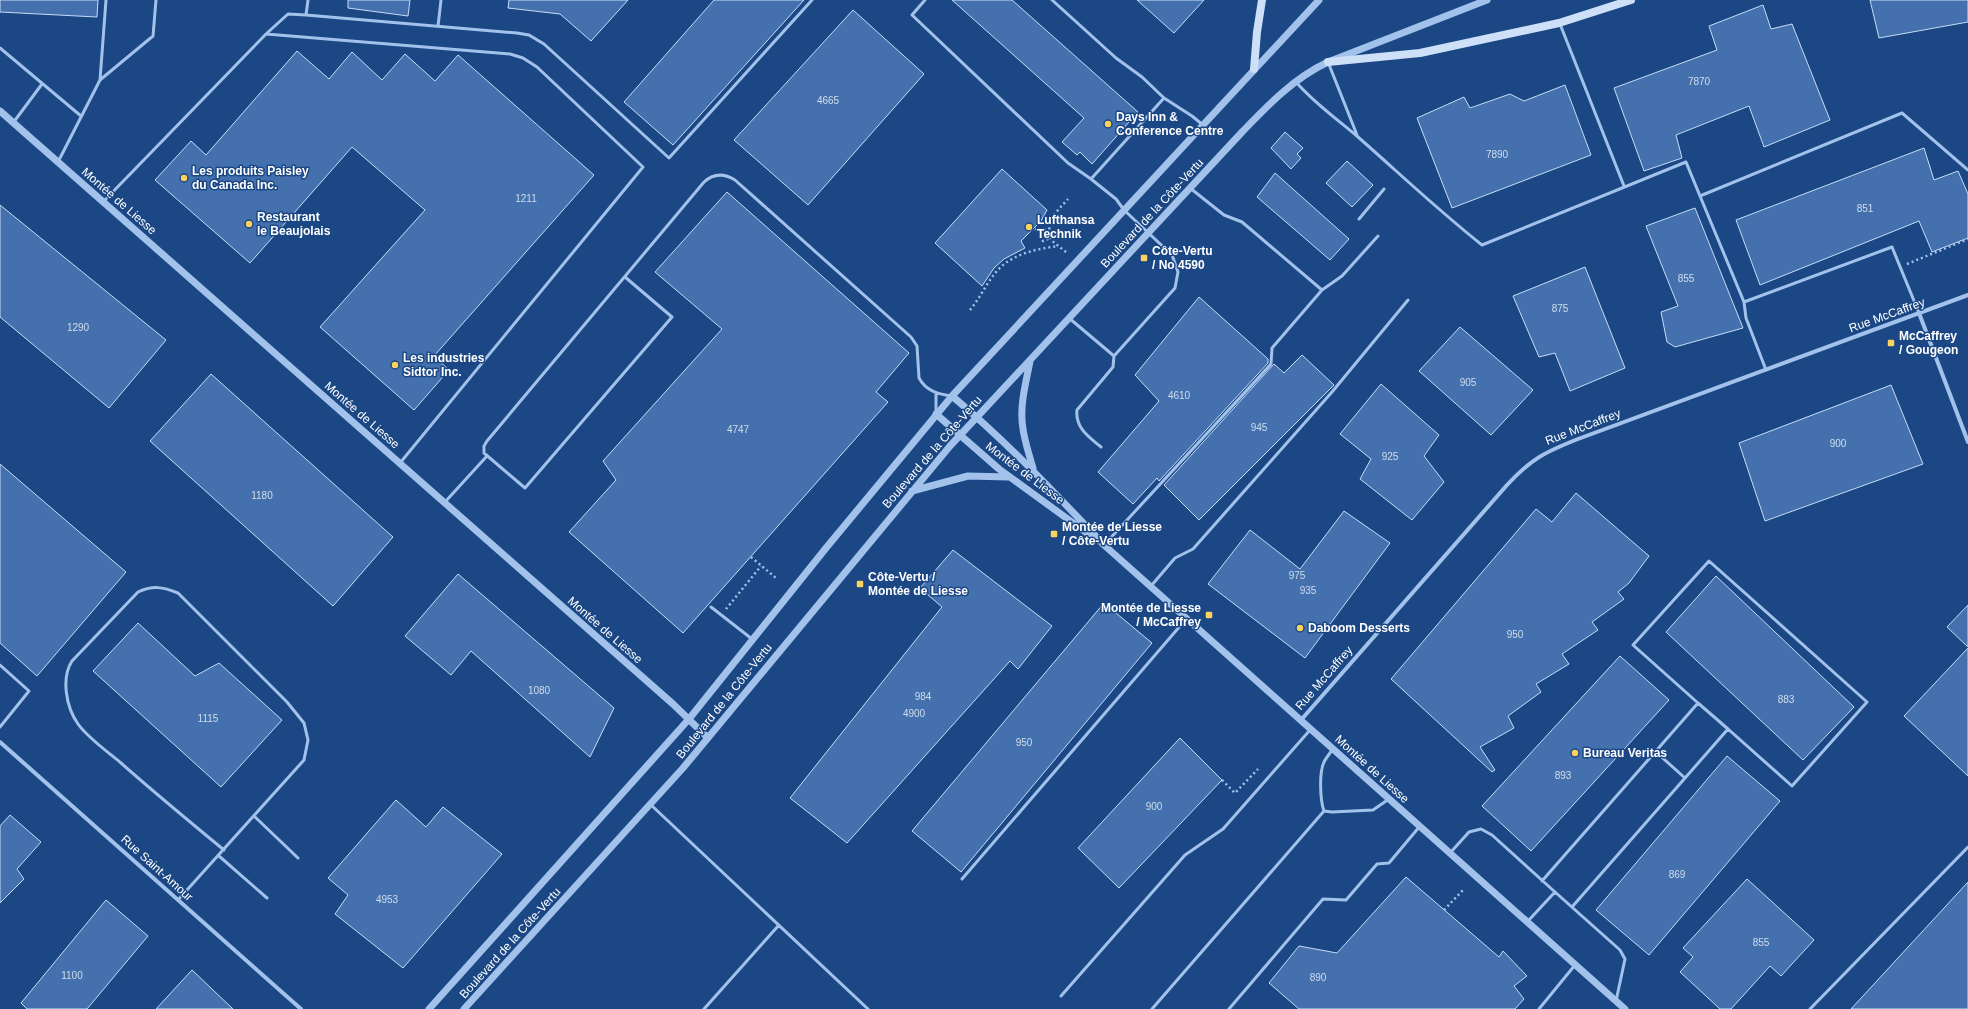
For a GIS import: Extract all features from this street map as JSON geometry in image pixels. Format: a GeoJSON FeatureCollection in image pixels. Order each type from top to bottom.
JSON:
{"type":"FeatureCollection","features":[{"type":"Feature","properties":{"kind":"main road"},"geometry":{"type":"LineString","coordinates":[[1254,69],[1256,32],[1262,0]]}},
{"type":"Feature","properties":{"kind":"main road"},"geometry":{"type":"LineString","coordinates":[[1328,62],[1420,53],[1560,23],[1632,0]]}},
{"type":"Feature","properties":{"kind":"street","name":"Boulevard de la Côte-Vertu"},"geometry":{"type":"LineString","coordinates":[[429,1009],[689,719],[936,414],[1319,0]]}},
{"type":"Feature","properties":{"kind":"street","name":"Boulevard de la Côte-Vertu"},"geometry":{"type":"LineString","coordinates":[[464,1009],[683,768],[911,491],[959,436],[1252,122],[1295,81],[1315,68],[1487,0]]}},
{"type":"Feature","properties":{"kind":"street","name":"Montée de Liesse"},"geometry":{"type":"LineString","coordinates":[[0,111],[400,463],[689,719],[708,738]]}},
{"type":"Feature","properties":{"kind":"street","name":"Rue McCaffrey"},"geometry":{"type":"LineString","coordinates":[[1301,720],[1507,485],[1534,459],[1551,449],[1968,295]]}},
{"type":"Feature","properties":{"kind":"street"},"geometry":{"type":"LineString","coordinates":[[1919,313],[1968,442]]}},
{"type":"Feature","properties":{"kind":"street"},"geometry":{"type":"LineString","coordinates":[[1031,360],[1023,396],[1022,420],[1033,468]]}},
{"type":"Feature","properties":{"kind":"street","name":"Montée de Liesse"},"geometry":{"type":"LineString","coordinates":[[952,396],[978,417],[1033,468],[1104,545]]}},
{"type":"Feature","properties":{"kind":"street","name":"Montée de Liesse"},"geometry":{"type":"LineString","coordinates":[[936,414],[959,436],[1008,477],[1104,545],[1625,1009]]}},
{"type":"Feature","properties":{"kind":"street"},"geometry":{"type":"LineString","coordinates":[[911,491],[968,476],[1008,477]]}},
{"type":"Feature","properties":{"kind":"street","name":"Rue Saint-Amour"},"geometry":{"type":"LineString","coordinates":[[0,742],[301,1009]]}},
{"type":"Feature","properties":{"kind":"lane"},"geometry":{"type":"LineString","coordinates":[[100,80],[106,0]]}},
{"type":"Feature","properties":{"kind":"lane"},"geometry":{"type":"LineString","coordinates":[[58,162],[100,80],[153,36],[156,0]]}},
{"type":"Feature","properties":{"kind":"lane"},"geometry":{"type":"LineString","coordinates":[[306,15],[308,0]]}},
{"type":"Feature","properties":{"kind":"lane"},"geometry":{"type":"LineString","coordinates":[[438,26],[441,0]]}},
{"type":"Feature","properties":{"kind":"lane"},"geometry":{"type":"LineString","coordinates":[[103,202],[266,34],[288,14],[517,33],[537,38],[563,60],[669,158],[812,0]]}},
{"type":"Feature","properties":{"kind":"lane"},"geometry":{"type":"LineString","coordinates":[[925,0],[912,15],[1068,163],[1116,199],[1124,210],[1172,255],[1178,272],[1178,280],[1175,288],[1114,356],[1113,367],[1077,410],[1076,417],[1078,424],[1084,432],[1101,448]]}},
{"type":"Feature","properties":{"kind":"lane"},"geometry":{"type":"LineString","coordinates":[[1052,0],[1116,58],[1142,77],[1164,98],[1203,125]]}},
{"type":"Feature","properties":{"kind":"lane"},"geometry":{"type":"LineString","coordinates":[[1560,23],[1624,186]]}},
{"type":"Feature","properties":{"kind":"lane"},"geometry":{"type":"LineString","coordinates":[[266,34],[510,54],[523,58],[537,67],[643,167],[400,463]]}},
{"type":"Feature","properties":{"kind":"lane"},"geometry":{"type":"LineString","coordinates":[[0,48],[81,116]]}},
{"type":"Feature","properties":{"kind":"lane"},"geometry":{"type":"LineString","coordinates":[[1328,62],[1357,137]]}},
{"type":"Feature","properties":{"kind":"lane"},"geometry":{"type":"LineString","coordinates":[[1295,81],[1307,95],[1357,137],[1443,215],[1482,245],[1686,162],[1744,302],[1746,318],[1766,370]]}},
{"type":"Feature","properties":{"kind":"lane"},"geometry":{"type":"LineString","coordinates":[[13,123],[42,84]]}},
{"type":"Feature","properties":{"kind":"lane"},"geometry":{"type":"LineString","coordinates":[[1091,179],[1164,98]]}},
{"type":"Feature","properties":{"kind":"lane"},"geometry":{"type":"LineString","coordinates":[[1700,196],[1902,113],[1968,170]]}},
{"type":"Feature","properties":{"kind":"lane"},"geometry":{"type":"LineString","coordinates":[[625,277],[672,317],[525,488],[487,456],[484,450],[487,441],[704,182],[714,175],[726,175],[735,180],[915,342],[917,346],[919,378],[936,394],[952,396]]}},
{"type":"Feature","properties":{"kind":"lane"},"geometry":{"type":"LineString","coordinates":[[1190,188],[1224,215],[1242,222],[1322,290]]}},
{"type":"Feature","properties":{"kind":"lane"},"geometry":{"type":"LineString","coordinates":[[1359,219],[1384,189]]}},
{"type":"Feature","properties":{"kind":"lane"},"geometry":{"type":"LineString","coordinates":[[1104,545],[1271,364],[1272,348],[1322,290],[1342,276],[1378,236]]}},
{"type":"Feature","properties":{"kind":"lane"},"geometry":{"type":"LineString","coordinates":[[1744,302],[1892,247],[1919,313]]}},
{"type":"Feature","properties":{"kind":"lane"},"geometry":{"type":"LineString","coordinates":[[1151,586],[1175,558],[1193,549],[1332,392],[1408,300]]}},
{"type":"Feature","properties":{"kind":"lane"},"geometry":{"type":"LineString","coordinates":[[1069,318],[1114,356]]}},
{"type":"Feature","properties":{"kind":"lane"},"geometry":{"type":"LineString","coordinates":[[936,394],[936,414]]}},
{"type":"Feature","properties":{"kind":"lane"},"geometry":{"type":"LineString","coordinates":[[444,502],[487,456]]}},
{"type":"Feature","properties":{"kind":"lane"},"geometry":{"type":"LineString","coordinates":[[1709,561],[1867,702],[1792,786],[1728,729],[1633,645],[1709,561]]}},
{"type":"Feature","properties":{"kind":"lane"},"geometry":{"type":"LineString","coordinates":[[178,900],[219,856],[304,760],[308,740],[304,723],[287,702],[178,593],[164,587],[149,587],[138,592],[72,661],[67,670],[67,692],[70,708],[79,725],[101,746],[224,850]]}},
{"type":"Feature","properties":{"kind":"lane"},"geometry":{"type":"LineString","coordinates":[[711,607],[753,640]]}},
{"type":"Feature","properties":{"kind":"lane"},"geometry":{"type":"LineString","coordinates":[[962,879],[1187,618]]}},
{"type":"Feature","properties":{"kind":"lane"},"geometry":{"type":"LineString","coordinates":[[0,665],[29,691],[0,727]]}},
{"type":"Feature","properties":{"kind":"lane"},"geometry":{"type":"LineString","coordinates":[[1542,881],[1698,703]]}},
{"type":"Feature","properties":{"kind":"lane"},"geometry":{"type":"LineString","coordinates":[[1061,996],[1185,855],[1223,829],[1311,729]]}},
{"type":"Feature","properties":{"kind":"lane"},"geometry":{"type":"LineString","coordinates":[[1572,907],[1728,729]]}},
{"type":"Feature","properties":{"kind":"lane"},"geometry":{"type":"LineString","coordinates":[[1324,811],[1321,803],[1322,771],[1324,763],[1333,748]]}},
{"type":"Feature","properties":{"kind":"lane"},"geometry":{"type":"LineString","coordinates":[[1656,752],[1685,778]]}},
{"type":"Feature","properties":{"kind":"lane"},"geometry":{"type":"LineString","coordinates":[[1324,811],[1373,810],[1389,799]]}},
{"type":"Feature","properties":{"kind":"lane"},"geometry":{"type":"LineString","coordinates":[[650,804],[868,1009]]}},
{"type":"Feature","properties":{"kind":"lane"},"geometry":{"type":"LineString","coordinates":[[1152,1009],[1324,811]]}},
{"type":"Feature","properties":{"kind":"lane"},"geometry":{"type":"LineString","coordinates":[[254,816],[298,858]]}},
{"type":"Feature","properties":{"kind":"lane"},"geometry":{"type":"LineString","coordinates":[[1229,1009],[1324,899],[1346,900],[1377,864],[1389,863],[1420,826]]}},
{"type":"Feature","properties":{"kind":"lane"},"geometry":{"type":"LineString","coordinates":[[1450,853],[1469,832],[1481,829],[1492,835],[1620,950],[1625,959],[1616,1001]]}},
{"type":"Feature","properties":{"kind":"lane"},"geometry":{"type":"LineString","coordinates":[[1810,1009],[1968,847]]}},
{"type":"Feature","properties":{"kind":"lane"},"geometry":{"type":"LineString","coordinates":[[219,856],[267,898]]}},
{"type":"Feature","properties":{"kind":"lane"},"geometry":{"type":"LineString","coordinates":[[1527,922],[1555,892]]}},
{"type":"Feature","properties":{"kind":"lane"},"geometry":{"type":"LineString","coordinates":[[704,1009],[779,926]]}},
{"type":"Feature","properties":{"kind":"lane"},"geometry":{"type":"LineString","coordinates":[[1539,1009],[1575,965]]}},
{"type":"Feature","properties":{"kind":"path"},"geometry":{"type":"LineString","coordinates":[[1066,252],[1050,238],[1049,230],[1052,218],[1068,199]]}},
{"type":"Feature","properties":{"kind":"path"},"geometry":{"type":"LineString","coordinates":[[1034,228],[1040,231]]}},
{"type":"Feature","properties":{"kind":"path"},"geometry":{"type":"LineString","coordinates":[[1040,231],[1042,228],[1049,230]]}},
{"type":"Feature","properties":{"kind":"path"},"geometry":{"type":"LineString","coordinates":[[1040,231],[1040,238],[1043,241],[1050,238]]}},
{"type":"Feature","properties":{"kind":"path"},"geometry":{"type":"LineString","coordinates":[[1900,268],[1968,240]]}},
{"type":"Feature","properties":{"kind":"path"},"geometry":{"type":"LineString","coordinates":[[970,310],[996,272],[1004,264],[1030,251],[1058,246]]}},
{"type":"Feature","properties":{"kind":"path"},"geometry":{"type":"LineString","coordinates":[[751,557],[776,578]]}},
{"type":"Feature","properties":{"kind":"path"},"geometry":{"type":"LineString","coordinates":[[733,600],[761,566]]}},
{"type":"Feature","properties":{"kind":"path"},"geometry":{"type":"LineString","coordinates":[[1222,780],[1235,793],[1258,769]]}},
{"type":"Feature","properties":{"kind":"path"},"geometry":{"type":"LineString","coordinates":[[1444,910],[1464,889]]}},
{"type":"Feature","properties":{"kind":"building"},"geometry":{"type":"Polygon","coordinates":[[[0,0],[98,0],[97,17],[0,12],[0,0]]]}},
{"type":"Feature","properties":{"kind":"building"},"geometry":{"type":"Polygon","coordinates":[[[348,0],[410,0],[408,16],[348,8],[348,0]]]}},
{"type":"Feature","properties":{"kind":"building"},"geometry":{"type":"Polygon","coordinates":[[[509,0],[628,0],[591,41],[560,14],[508,8],[509,0]]]}},
{"type":"Feature","properties":{"kind":"building"},"geometry":{"type":"Polygon","coordinates":[[[714,0],[804,0],[673,145],[624,102],[714,0]]]}},
{"type":"Feature","properties":{"kind":"building"},"geometry":{"type":"Polygon","coordinates":[[[952,0],[1012,0],[1138,112],[1092,164],[1080,152],[1077,155],[1062,142],[1084,118],[952,0]]]}},
{"type":"Feature","properties":{"kind":"building"},"geometry":{"type":"Polygon","coordinates":[[[1137,0],[1204,0],[1174,33],[1137,0]]]}},
{"type":"Feature","properties":{"kind":"building"},"geometry":{"type":"Polygon","coordinates":[[[1870,0],[1968,0],[1968,22],[1879,38],[1870,0]]]}},
{"type":"Feature","properties":{"kind":"building"},"geometry":{"type":"Polygon","coordinates":[[[1763,5],[1771,29],[1792,24],[1830,120],[1764,147],[1749,106],[1676,135],[1682,158],[1644,171],[1614,88],[1717,50],[1709,26],[1763,5]]]}},
{"type":"Feature","properties":{"kind":"building"},"geometry":{"type":"Polygon","coordinates":[[[853,10],[924,74],[808,205],[734,140],[853,10]]]}},
{"type":"Feature","properties":{"kind":"building"},"geometry":{"type":"Polygon","coordinates":[[[297,51],[329,79],[352,52],[382,80],[405,54],[435,81],[458,55],[594,175],[434,356],[449,370],[414,410],[320,327],[425,210],[352,147],[250,263],[155,180],[191,141],[206,155],[297,51]]]}},
{"type":"Feature","properties":{"kind":"building"},"geometry":{"type":"Polygon","coordinates":[[[1565,85],[1591,155],[1452,208],[1417,118],[1464,97],[1470,108],[1510,94],[1524,101],[1565,85]]]}},
{"type":"Feature","properties":{"kind":"building"},"geometry":{"type":"Polygon","coordinates":[[[1285,132],[1303,148],[1297,154],[1301,158],[1291,169],[1271,148],[1285,132]]]}},
{"type":"Feature","properties":{"kind":"building"},"geometry":{"type":"Polygon","coordinates":[[[1924,148],[1934,180],[1958,171],[1968,194],[1968,238],[1932,252],[1919,221],[1760,285],[1736,220],[1924,148]]]}},
{"type":"Feature","properties":{"kind":"building"},"geometry":{"type":"Polygon","coordinates":[[[1347,161],[1373,185],[1352,207],[1326,183],[1347,161]]]}},
{"type":"Feature","properties":{"kind":"building"},"geometry":{"type":"Polygon","coordinates":[[[1002,169],[1047,210],[1041,221],[1021,241],[1025,248],[1004,259],[994,268],[982,286],[935,243],[1002,169]]]}},
{"type":"Feature","properties":{"kind":"building"},"geometry":{"type":"Polygon","coordinates":[[[1275,173],[1349,239],[1330,260],[1257,197],[1275,173]]]}},
{"type":"Feature","properties":{"kind":"building"},"geometry":{"type":"Polygon","coordinates":[[[727,192],[909,353],[876,392],[888,402],[683,633],[569,532],[616,480],[603,461],[722,329],[655,272],[727,192]]]}},
{"type":"Feature","properties":{"kind":"building"},"geometry":{"type":"Polygon","coordinates":[[[0,205],[166,340],[109,408],[0,317],[0,205]]]}},
{"type":"Feature","properties":{"kind":"building"},"geometry":{"type":"Polygon","coordinates":[[[1695,208],[1743,328],[1675,347],[1667,342],[1661,312],[1678,306],[1646,226],[1695,208]]]}},
{"type":"Feature","properties":{"kind":"building"},"geometry":{"type":"Polygon","coordinates":[[[1585,267],[1625,368],[1570,391],[1555,353],[1539,357],[1513,296],[1585,267]]]}},
{"type":"Feature","properties":{"kind":"building"},"geometry":{"type":"Polygon","coordinates":[[[1199,297],[1268,359],[1268,363],[1159,481],[1157,478],[1133,504],[1098,472],[1159,401],[1135,375],[1199,297]]]}},
{"type":"Feature","properties":{"kind":"building"},"geometry":{"type":"Polygon","coordinates":[[[1460,327],[1533,390],[1491,435],[1419,371],[1460,327]]]}},
{"type":"Feature","properties":{"kind":"building"},"geometry":{"type":"Polygon","coordinates":[[[1302,355],[1334,385],[1199,520],[1164,485],[1274,364],[1284,373],[1302,355]]]}},
{"type":"Feature","properties":{"kind":"building"},"geometry":{"type":"Polygon","coordinates":[[[211,374],[393,537],[333,606],[150,441],[211,374]]]}},
{"type":"Feature","properties":{"kind":"building"},"geometry":{"type":"Polygon","coordinates":[[[1381,384],[1439,435],[1424,456],[1444,482],[1412,520],[1360,479],[1371,459],[1340,434],[1381,384]]]}},
{"type":"Feature","properties":{"kind":"building"},"geometry":{"type":"Polygon","coordinates":[[[1891,385],[1923,464],[1765,521],[1739,443],[1891,385]]]}},
{"type":"Feature","properties":{"kind":"building"},"geometry":{"type":"Polygon","coordinates":[[[0,464],[126,572],[37,676],[0,643],[0,464]]]}},
{"type":"Feature","properties":{"kind":"building"},"geometry":{"type":"Polygon","coordinates":[[[1576,493],[1649,556],[1629,583],[1618,592],[1624,599],[1592,622],[1598,630],[1562,654],[1569,664],[1536,684],[1541,692],[1508,716],[1514,728],[1480,747],[1495,770],[1492,772],[1391,679],[1536,509],[1552,522],[1576,493]]]}},
{"type":"Feature","properties":{"kind":"building"},"geometry":{"type":"Polygon","coordinates":[[[1344,511],[1390,543],[1305,658],[1208,584],[1250,530],[1300,569],[1344,511]]]}},
{"type":"Feature","properties":{"kind":"building"},"geometry":{"type":"Polygon","coordinates":[[[953,550],[1052,626],[1018,669],[1010,661],[847,843],[790,798],[942,607],[920,588],[953,550]]]}},
{"type":"Feature","properties":{"kind":"building"},"geometry":{"type":"Polygon","coordinates":[[[458,574],[614,708],[590,757],[471,651],[451,675],[405,636],[458,574]]]}},
{"type":"Feature","properties":{"kind":"building"},"geometry":{"type":"Polygon","coordinates":[[[1716,576],[1854,707],[1803,760],[1666,632],[1716,576]]]}},
{"type":"Feature","properties":{"kind":"building"},"geometry":{"type":"Polygon","coordinates":[[[1104,603],[1152,643],[961,872],[912,831],[1104,603]]]}},
{"type":"Feature","properties":{"kind":"building"},"geometry":{"type":"Polygon","coordinates":[[[1968,605],[1968,647],[1947,627],[1968,605]]]}},
{"type":"Feature","properties":{"kind":"building"},"geometry":{"type":"Polygon","coordinates":[[[138,623],[195,676],[219,663],[282,720],[221,787],[93,671],[138,623]]]}},
{"type":"Feature","properties":{"kind":"building"},"geometry":{"type":"Polygon","coordinates":[[[1968,648],[1968,776],[1904,716],[1968,648]]]}},
{"type":"Feature","properties":{"kind":"building","name":"Bureau Veritas"},"geometry":{"type":"Polygon","coordinates":[[[1620,656],[1669,700],[1531,851],[1482,806],[1620,656]]]}},
{"type":"Feature","properties":{"kind":"building"},"geometry":{"type":"Polygon","coordinates":[[[1180,738],[1222,780],[1119,888],[1078,848],[1180,738]]]}},
{"type":"Feature","properties":{"kind":"building"},"geometry":{"type":"Polygon","coordinates":[[[1727,756],[1780,801],[1649,955],[1596,910],[1727,756]]]}},
{"type":"Feature","properties":{"kind":"building"},"geometry":{"type":"Polygon","coordinates":[[[396,800],[426,827],[443,807],[502,854],[403,968],[335,914],[348,895],[328,878],[396,800]]]}},
{"type":"Feature","properties":{"kind":"building"},"geometry":{"type":"Polygon","coordinates":[[[10,815],[41,842],[17,869],[24,879],[0,903],[0,826],[10,815]]]}},
{"type":"Feature","properties":{"kind":"building"},"geometry":{"type":"Polygon","coordinates":[[[1406,877],[1499,957],[1503,951],[1527,976],[1514,986],[1524,999],[1515,1009],[1299,1009],[1269,983],[1299,946],[1337,953],[1406,877]]]}},
{"type":"Feature","properties":{"kind":"building"},"geometry":{"type":"Polygon","coordinates":[[[1747,879],[1814,940],[1781,976],[1770,966],[1731,1009],[1720,1009],[1680,972],[1693,957],[1683,948],[1747,879]]]}},
{"type":"Feature","properties":{"kind":"building"},"geometry":{"type":"Polygon","coordinates":[[[1968,882],[1968,1009],[1851,1009],[1968,882]]]}},
{"type":"Feature","properties":{"kind":"building"},"geometry":{"type":"Polygon","coordinates":[[[106,900],[148,936],[87,1009],[27,1009],[21,1003],[106,900]]]}},
{"type":"Feature","properties":{"kind":"building"},"geometry":{"type":"Polygon","coordinates":[[[192,970],[233,1009],[156,1009],[192,970]]]}},
{"type":"Feature","properties":{"kind":"place","name":"Days Inn & Conference Centre"},"geometry":{"type":"Point","coordinates":[1108,124]}},
{"type":"Feature","properties":{"kind":"place","name":"Les produits Paisley du Canada Inc."},"geometry":{"type":"Point","coordinates":[184,178]}},
{"type":"Feature","properties":{"kind":"place","name":"Restaurant le Beaujolais"},"geometry":{"type":"Point","coordinates":[249,224]}},
{"type":"Feature","properties":{"kind":"place","name":"Lufthansa Technik"},"geometry":{"type":"Point","coordinates":[1029,227]}},
{"type":"Feature","properties":{"kind":"place","name":"Côte-Vertu / No 4590"},"geometry":{"type":"Point","coordinates":[1144,258]}},
{"type":"Feature","properties":{"kind":"place","name":"McCaffrey / Gougeon"},"geometry":{"type":"Point","coordinates":[1891,343]}},
{"type":"Feature","properties":{"kind":"place","name":"Les industries Sidtor Inc."},"geometry":{"type":"Point","coordinates":[395,365]}},
{"type":"Feature","properties":{"kind":"place","name":"Montée de Liesse / Côte-Vertu"},"geometry":{"type":"Point","coordinates":[1054,534]}},
{"type":"Feature","properties":{"kind":"place","name":"Côte-Vertu / Montée de Liesse"},"geometry":{"type":"Point","coordinates":[860,584]}},
{"type":"Feature","properties":{"kind":"place","name":"Montée de Liesse / McCaffrey"},"geometry":{"type":"Point","coordinates":[1209,615]}},
{"type":"Feature","properties":{"kind":"place","name":"Daboom Desserts"},"geometry":{"type":"Point","coordinates":[1300,628]}},
{"type":"Feature","properties":{"kind":"place","name":"Bureau Veritas"},"geometry":{"type":"Point","coordinates":[1575,753]}}]}
